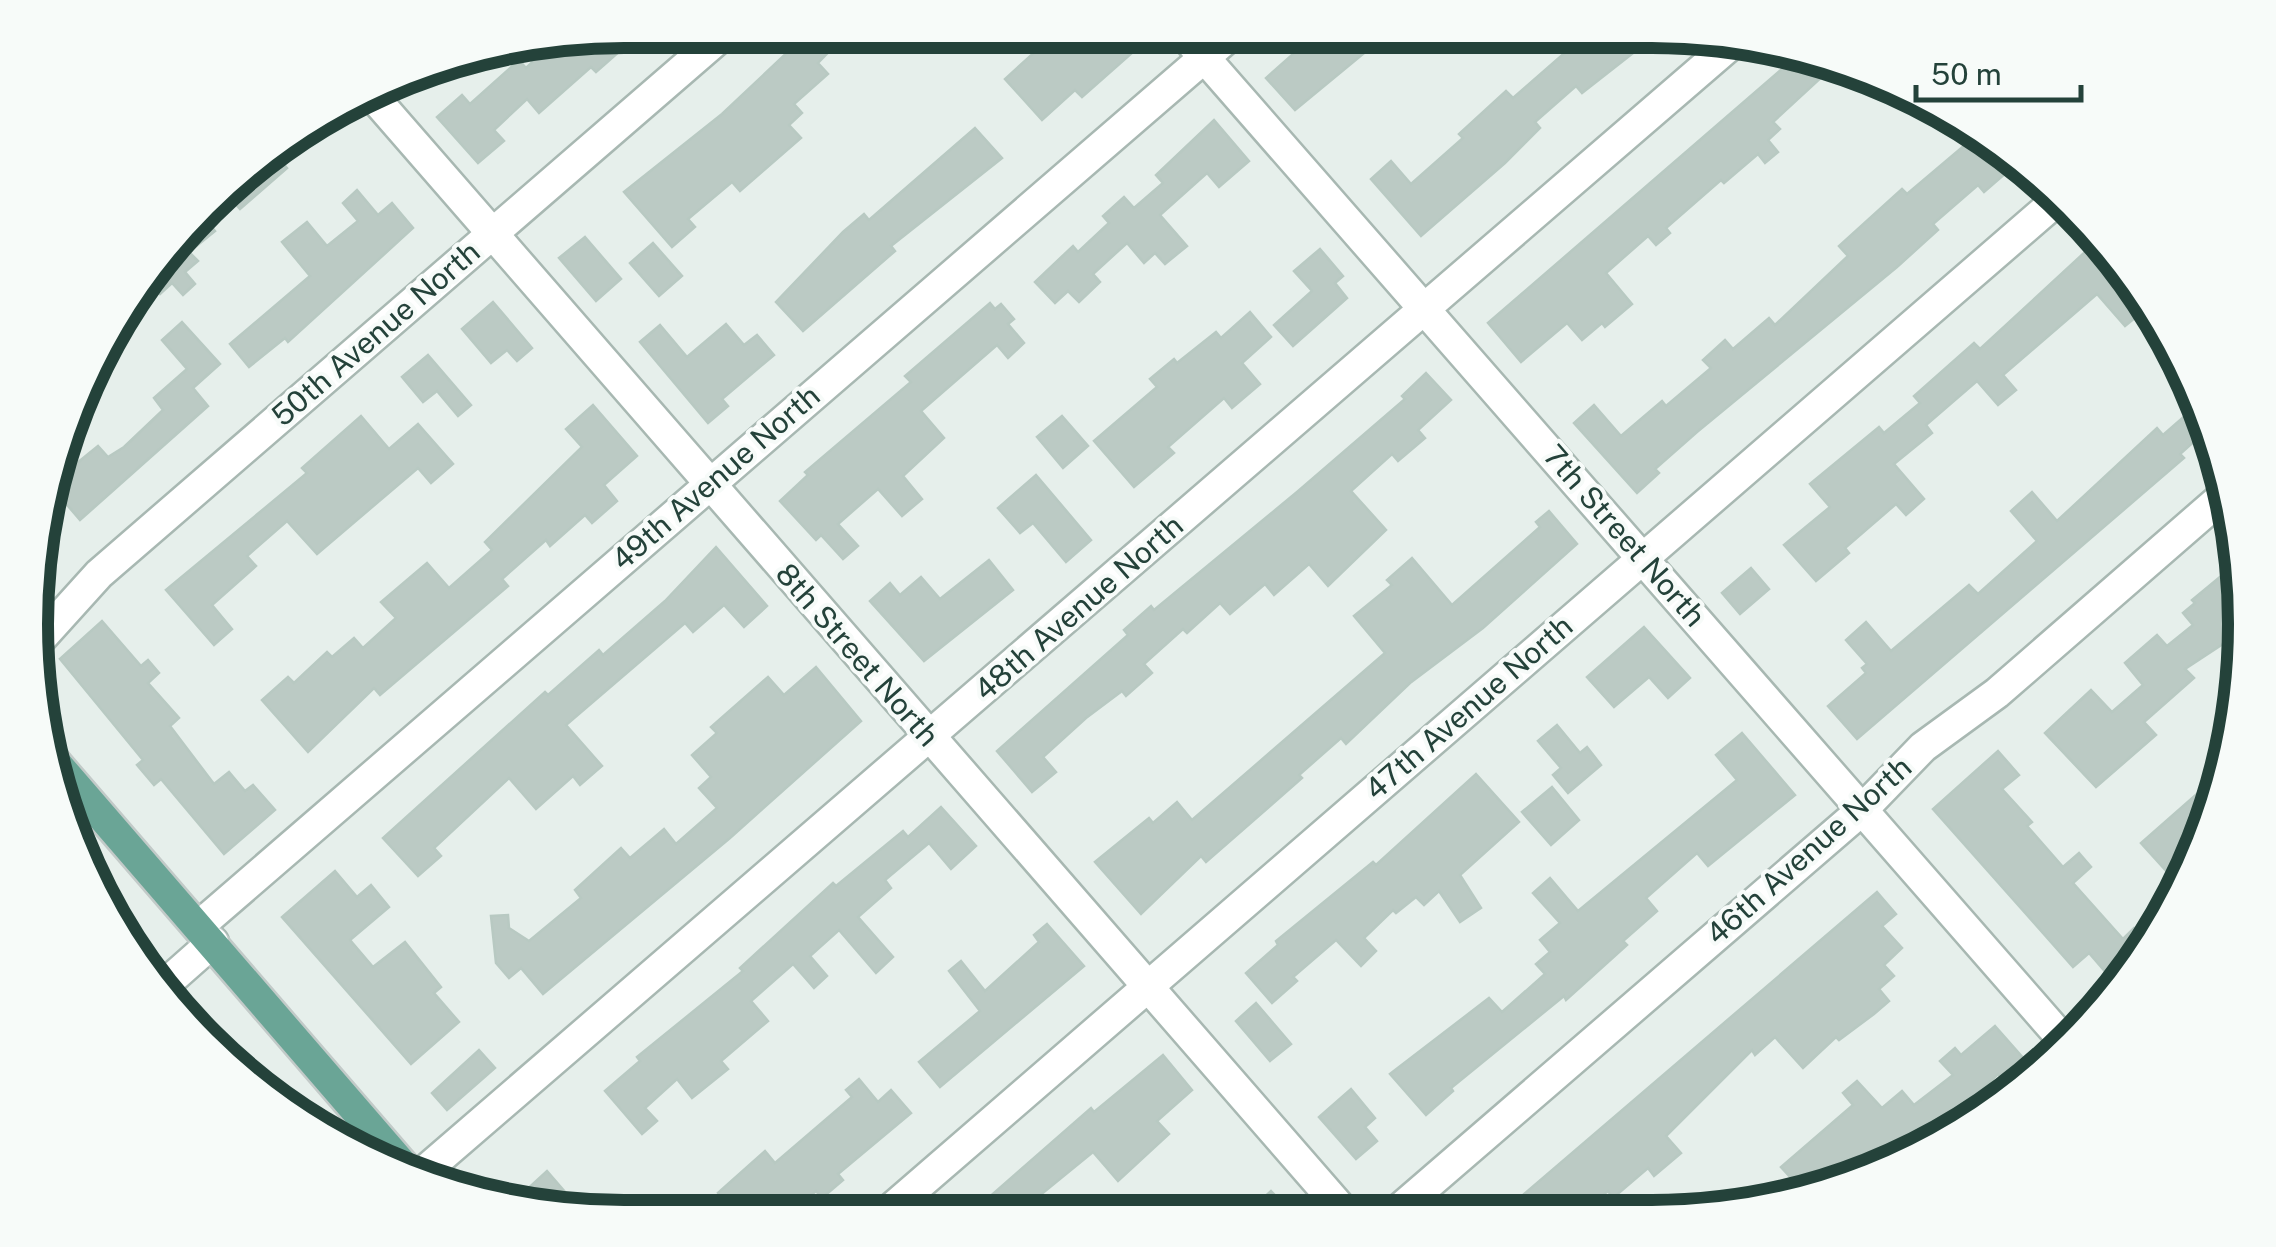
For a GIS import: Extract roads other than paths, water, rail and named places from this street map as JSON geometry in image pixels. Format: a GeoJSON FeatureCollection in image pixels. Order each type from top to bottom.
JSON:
{"type":"FeatureCollection","features":[{"type":"Feature","properties":{"kind":"main road"},"geometry":{"type":"LineString","coordinates":[[69,779],[390,1150]]}},
{"type":"Feature","properties":{"kind":"street","name":"50th Avenue North"},"geometry":{"type":"LineString","coordinates":[[48,631],[99,574],[708,47]]}},
{"type":"Feature","properties":{"kind":"street","name":"7th Street North"},"geometry":{"type":"LineString","coordinates":[[1195,47],[2058,1033]]}},
{"type":"Feature","properties":{"kind":"street","name":"49th Avenue North"},"geometry":{"type":"LineString","coordinates":[[169,977],[206,934],[709,484],[1217,47]]}},
{"type":"Feature","properties":{"kind":"street","name":"48th Avenue North"},"geometry":{"type":"LineString","coordinates":[[430,1166],[1722,52]]}},
{"type":"Feature","properties":{"kind":"street","name":"8th Street North"},"geometry":{"type":"LineString","coordinates":[[378,103],[1334,1200]]}},
{"type":"Feature","properties":{"kind":"street","name":"47th Avenue North"},"geometry":{"type":"LineString","coordinates":[[901,1200],[2050,207]]}},
{"type":"Feature","properties":{"kind":"street","name":"46th Avenue North"},"geometry":{"type":"LineString","coordinates":[[1410,1200],[1862,810],[1924,747],[1996,693],[2215,503]]}}]}
